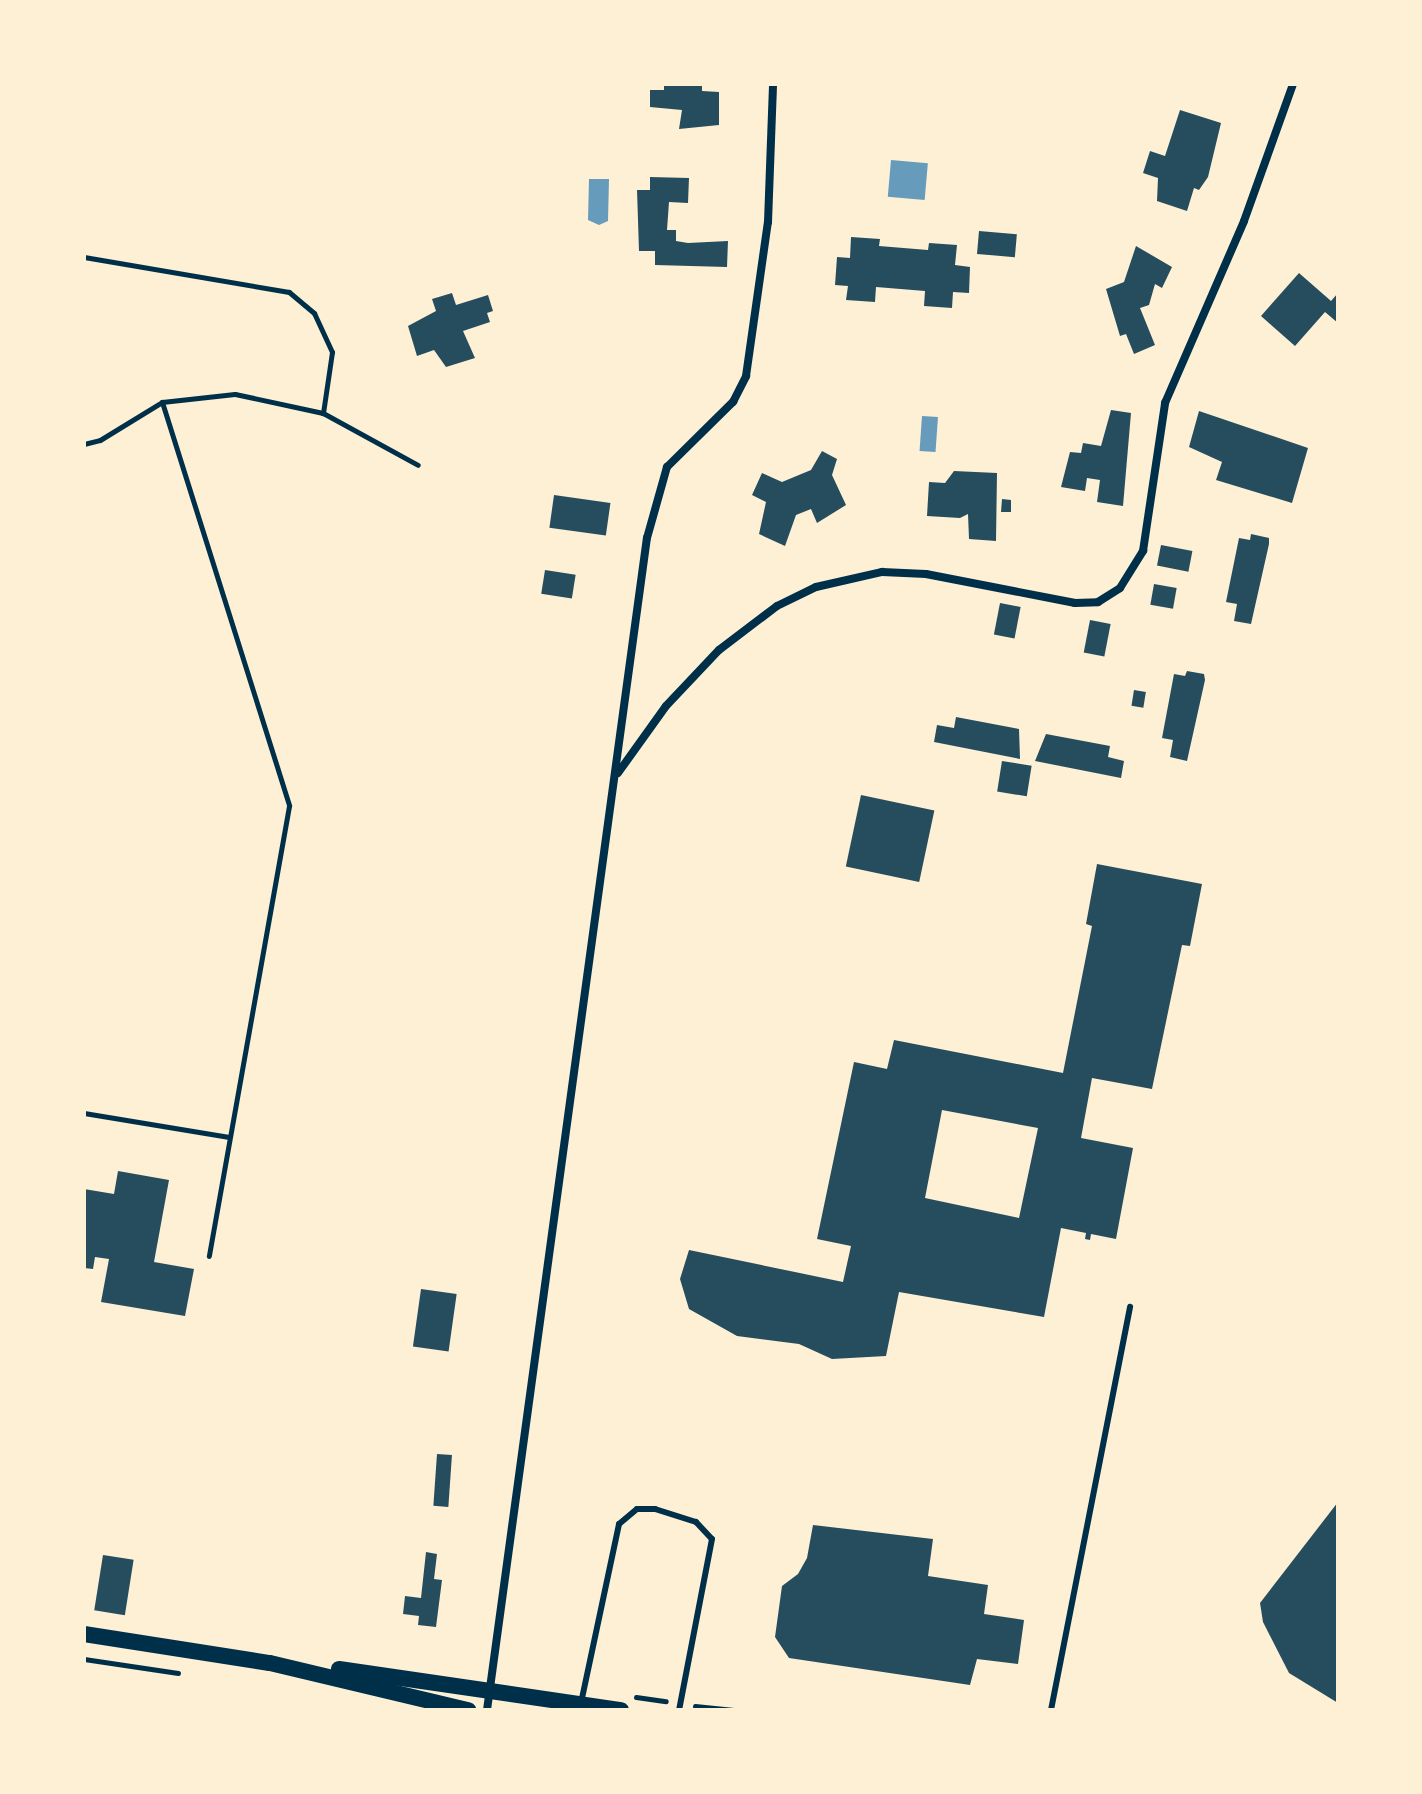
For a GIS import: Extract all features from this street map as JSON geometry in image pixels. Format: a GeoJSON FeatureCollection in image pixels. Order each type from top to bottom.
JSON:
{"type":"FeatureCollection","features":[{"type":"Feature","properties":{"kind":"main road"},"geometry":{"type":"LineString","coordinates":[[84,1634],[270,1663],[490,1690],[621,1710]]}},
{"type":"Feature","properties":{"kind":"main road"},"geometry":{"type":"LineString","coordinates":[[270,1663],[468,1710]]}},
{"type":"Feature","properties":{"kind":"street"},"geometry":{"type":"LineString","coordinates":[[487,1710],[647,538],[659,489],[675,455],[724,411],[746,376],[768,222],[773,84]]}},
{"type":"Feature","properties":{"kind":"street"},"geometry":{"type":"LineString","coordinates":[[614,781],[648,728],[719,650],[777,606],[816,587],[892,572],[1075,603],[1098,602],[1120,588],[1143,551],[1165,403],[1244,221],[1293,84]]}},
{"type":"Feature","properties":{"kind":"lane"},"geometry":{"type":"LineString","coordinates":[[1051,1710],[1130,1307]]}},
{"type":"Feature","properties":{"kind":"lane"},"geometry":{"type":"LineString","coordinates":[[580,1706],[619,1524],[637,1509],[655,1509],[696,1522],[712,1539],[679,1710]]}},
{"type":"Feature","properties":{"kind":"path"},"geometry":{"type":"LineString","coordinates":[[84,257],[289,292],[314,313],[332,352],[323,413]]}},
{"type":"Feature","properties":{"kind":"path"},"geometry":{"type":"LineString","coordinates":[[84,444],[100,440],[162,402],[235,394],[323,413],[418,465]]}},
{"type":"Feature","properties":{"kind":"path"},"geometry":{"type":"LineString","coordinates":[[162,402],[289,806],[209,1256]]}},
{"type":"Feature","properties":{"kind":"path"},"geometry":{"type":"LineString","coordinates":[[84,1113],[229,1137]]}},
{"type":"Feature","properties":{"kind":"path"},"geometry":{"type":"LineString","coordinates":[[84,1659],[192,1676]]}},
{"type":"Feature","properties":{"kind":"water"},"geometry":{"type":"Polygon","coordinates":[[[891,160],[928,163],[925,200],[888,197],[891,160]]]}},
{"type":"Feature","properties":{"kind":"water"},"geometry":{"type":"Polygon","coordinates":[[[589,179],[609,179],[608,221],[599,225],[588,220],[589,179]]]}},
{"type":"Feature","properties":{"kind":"water"},"geometry":{"type":"Polygon","coordinates":[[[922,416],[938,417],[936,452],[920,451],[922,416]]]}},
{"type":"Feature","properties":{"kind":"building"},"geometry":{"type":"Polygon","coordinates":[[[664,84],[702,84],[702,91],[719,92],[719,125],[679,129],[682,110],[650,107],[650,90],[664,90],[664,84]]]}},
{"type":"Feature","properties":{"kind":"building"},"geometry":{"type":"Polygon","coordinates":[[[1180,110],[1221,123],[1208,177],[1199,190],[1194,188],[1187,211],[1157,201],[1158,178],[1143,173],[1150,151],[1165,156],[1180,110]]]}},
{"type":"Feature","properties":{"kind":"building"},"geometry":{"type":"Polygon","coordinates":[[[650,177],[689,178],[688,203],[669,202],[667,230],[676,230],[676,241],[728,241],[727,267],[655,265],[655,251],[639,251],[637,190],[650,190],[650,177]]]}},
{"type":"Feature","properties":{"kind":"building"},"geometry":{"type":"Polygon","coordinates":[[[979,231],[1017,234],[1015,257],[977,254],[979,231]]]}},
{"type":"Feature","properties":{"kind":"building"},"geometry":{"type":"Polygon","coordinates":[[[851,237],[880,239],[879,246],[928,250],[929,243],[957,245],[955,265],[970,267],[969,293],[953,292],[952,308],[924,306],[925,291],[876,287],[875,302],[846,300],[848,286],[835,285],[837,257],[850,258],[851,237]]]}},
{"type":"Feature","properties":{"kind":"building"},"geometry":{"type":"Polygon","coordinates":[[[1136,246],[1172,267],[1162,288],[1155,284],[1149,305],[1140,308],[1155,345],[1134,354],[1126,334],[1120,336],[1106,289],[1124,282],[1136,246]]]}},
{"type":"Feature","properties":{"kind":"building"},"geometry":{"type":"Polygon","coordinates":[[[1299,273],[1331,301],[1338,293],[1338,323],[1325,312],[1295,346],[1261,316],[1299,273]]]}},
{"type":"Feature","properties":{"kind":"building"},"geometry":{"type":"Polygon","coordinates":[[[452,293],[456,305],[488,295],[493,311],[487,313],[490,322],[463,331],[475,358],[446,367],[434,350],[417,356],[408,326],[436,311],[432,299],[452,293]]]}},
{"type":"Feature","properties":{"kind":"building"},"geometry":{"type":"Polygon","coordinates":[[[1111,410],[1131,413],[1123,506],[1097,502],[1100,480],[1087,478],[1085,491],[1061,487],[1070,452],[1081,453],[1083,443],[1101,446],[1111,410]]]}},
{"type":"Feature","properties":{"kind":"building"},"geometry":{"type":"Polygon","coordinates":[[[1199,411],[1308,448],[1292,503],[1216,480],[1222,462],[1189,447],[1199,411]]]}},
{"type":"Feature","properties":{"kind":"building"},"geometry":{"type":"Polygon","coordinates":[[[822,451],[837,459],[832,475],[846,505],[817,523],[811,509],[796,515],[785,546],[759,534],[766,502],[752,495],[762,473],[782,482],[811,470],[822,451]]]}},
{"type":"Feature","properties":{"kind":"building"},"geometry":{"type":"Polygon","coordinates":[[[954,471],[997,473],[996,541],[969,539],[968,514],[960,518],[927,516],[929,482],[945,483],[954,471]]]}},
{"type":"Feature","properties":{"kind":"building"},"geometry":{"type":"Polygon","coordinates":[[[554,495],[610,503],[606,536],[549,528],[554,495]]]}},
{"type":"Feature","properties":{"kind":"building"},"geometry":{"type":"Polygon","coordinates":[[[1002,499],[1011,500],[1011,512],[1001,512],[1002,499]]]}},
{"type":"Feature","properties":{"kind":"building"},"geometry":{"type":"Polygon","coordinates":[[[1251,534],[1269,538],[1269,544],[1251,624],[1234,621],[1237,604],[1226,602],[1239,538],[1250,540],[1251,534]]]}},
{"type":"Feature","properties":{"kind":"building"},"geometry":{"type":"Polygon","coordinates":[[[1161,545],[1192,551],[1188,572],[1157,566],[1161,545]]]}},
{"type":"Feature","properties":{"kind":"building"},"geometry":{"type":"Polygon","coordinates":[[[545,570],[576,575],[572,599],[541,594],[545,570]]]}},
{"type":"Feature","properties":{"kind":"building"},"geometry":{"type":"Polygon","coordinates":[[[1154,584],[1177,588],[1173,609],[1150,605],[1154,584]]]}},
{"type":"Feature","properties":{"kind":"building"},"geometry":{"type":"Polygon","coordinates":[[[1000,603],[1021,607],[1015,638],[994,634],[1000,603]]]}},
{"type":"Feature","properties":{"kind":"building"},"geometry":{"type":"Polygon","coordinates":[[[1090,620],[1111,624],[1104,656],[1084,652],[1090,620]]]}},
{"type":"Feature","properties":{"kind":"building"},"geometry":{"type":"Polygon","coordinates":[[[1187,671],[1204,674],[1205,680],[1187,761],[1170,757],[1173,740],[1162,738],[1174,674],[1185,676],[1187,671]]]}},
{"type":"Feature","properties":{"kind":"building"},"geometry":{"type":"Polygon","coordinates":[[[1134,690],[1146,692],[1143,708],[1131,706],[1134,690]]]}},
{"type":"Feature","properties":{"kind":"building"},"geometry":{"type":"Polygon","coordinates":[[[956,717],[1019,729],[1020,759],[934,742],[937,725],[954,728],[956,717]]]}},
{"type":"Feature","properties":{"kind":"building"},"geometry":{"type":"Polygon","coordinates":[[[1046,734],[1110,746],[1108,757],[1124,761],[1121,778],[1035,761],[1046,734]]]}},
{"type":"Feature","properties":{"kind":"building"},"geometry":{"type":"Polygon","coordinates":[[[1002,761],[1032,766],[1027,796],[997,792],[1002,761]]]}},
{"type":"Feature","properties":{"kind":"building"},"geometry":{"type":"Polygon","coordinates":[[[861,795],[934,811],[919,882],[846,866],[861,795]]]}},
{"type":"Feature","properties":{"kind":"building"},"geometry":{"type":"Polygon","coordinates":[[[1097,864],[1202,884],[1190,946],[1182,945],[1152,1089],[1092,1078],[1081,1138],[1133,1148],[1116,1239],[1091,1234],[1090,1240],[1085,1239],[1086,1233],[1061,1228],[1044,1317],[899,1292],[886,1356],[832,1359],[799,1344],[737,1336],[689,1309],[680,1279],[689,1250],[843,1282],[851,1246],[817,1239],[854,1062],[887,1069],[894,1040],[1063,1073],[1092,926],[1086,924],[1097,864]],[[942,1110],[925,1198],[1019,1218],[1038,1128],[942,1110]]]}},
{"type":"Feature","properties":{"kind":"building"},"geometry":{"type":"Polygon","coordinates":[[[118,1171],[169,1180],[154,1262],[194,1269],[185,1316],[101,1302],[109,1259],[95,1257],[93,1269],[84,1268],[84,1189],[114,1194],[118,1171]]]}},
{"type":"Feature","properties":{"kind":"building"},"geometry":{"type":"Polygon","coordinates":[[[421,1289],[457,1294],[449,1351],[413,1346],[421,1289]]]}},
{"type":"Feature","properties":{"kind":"building"},"geometry":{"type":"Polygon","coordinates":[[[437,1454],[452,1455],[448,1507],[433,1506],[437,1454]]]}},
{"type":"Feature","properties":{"kind":"building"},"geometry":{"type":"Polygon","coordinates":[[[1338,1502],[1338,1703],[1289,1673],[1263,1622],[1260,1603],[1338,1502]]]}},
{"type":"Feature","properties":{"kind":"building"},"geometry":{"type":"Polygon","coordinates":[[[813,1525],[933,1539],[928,1576],[988,1585],[984,1614],[1024,1620],[1018,1664],[977,1659],[970,1685],[789,1658],[775,1637],[782,1586],[798,1574],[807,1558],[813,1525]]]}},
{"type":"Feature","properties":{"kind":"building"},"geometry":{"type":"Polygon","coordinates":[[[426,1552],[437,1554],[434,1579],[442,1580],[436,1627],[418,1625],[419,1616],[403,1614],[405,1596],[421,1598],[426,1552]]]}},
{"type":"Feature","properties":{"kind":"building"},"geometry":{"type":"Polygon","coordinates":[[[103,1555],[134,1560],[125,1615],[94,1610],[103,1555]]]}}]}
